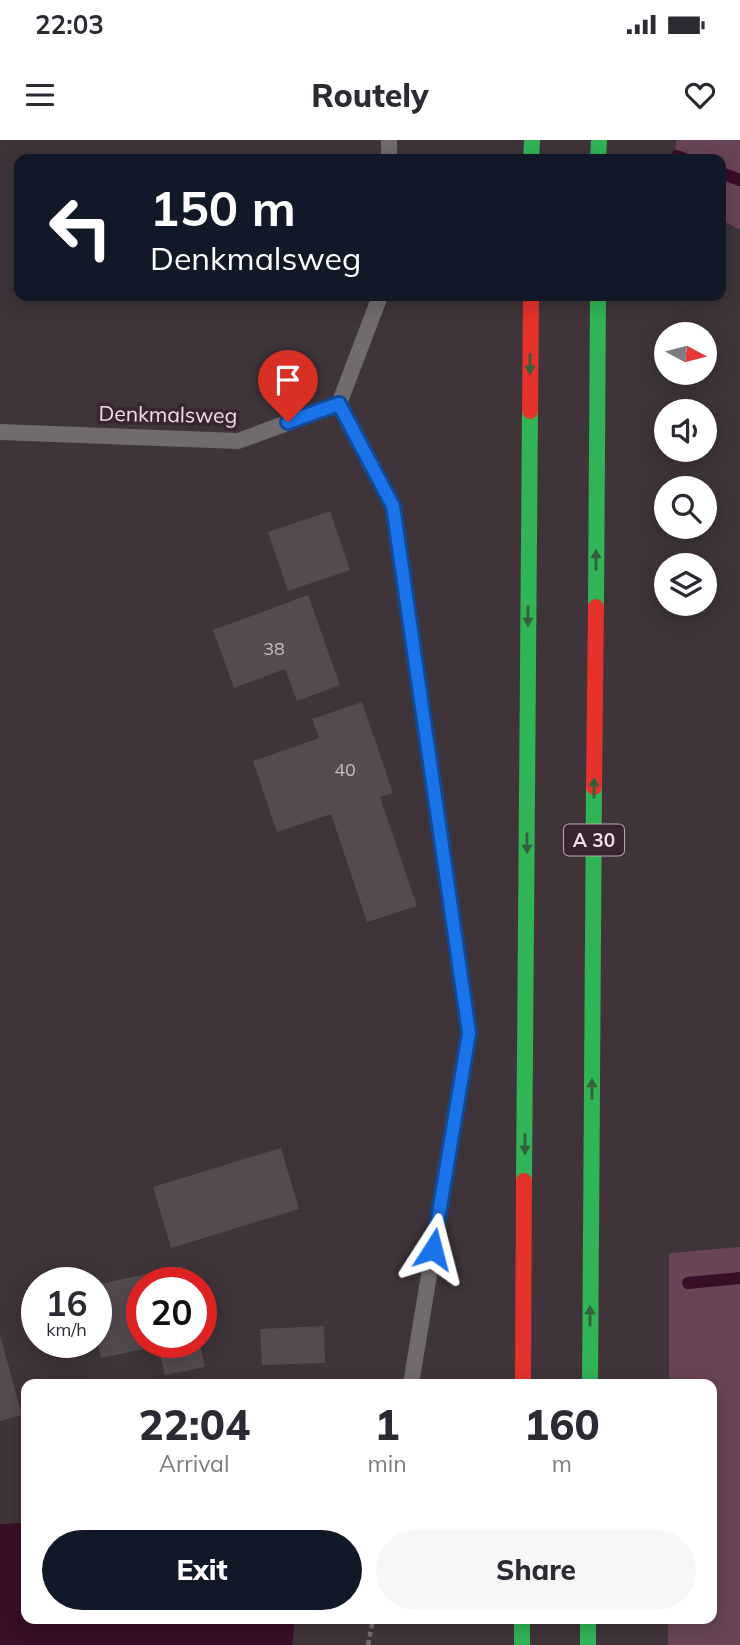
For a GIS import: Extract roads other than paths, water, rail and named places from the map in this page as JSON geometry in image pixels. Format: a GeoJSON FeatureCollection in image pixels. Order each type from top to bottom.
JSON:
{"type":"FeatureCollection","features":[{"type":"Feature","properties":{"kind":"highway"},"geometry":{"type":"LineString","coordinates":[[523,1379],[531,301]]}},
{"type":"Feature","properties":{"kind":"highway","name":"A 30"},"geometry":{"type":"LineString","coordinates":[[590,1379],[597,301]]}},
{"type":"Feature","properties":{"kind":"highway"},"geometry":{"type":"LineString","coordinates":[[522,1624],[522,1645]]}},
{"type":"Feature","properties":{"kind":"highway"},"geometry":{"type":"LineString","coordinates":[[588,1624],[588,1645]]}},
{"type":"Feature","properties":{"kind":"lane"},"geometry":{"type":"LineString","coordinates":[[378,301],[339,404],[393,506],[469,1033],[412,1379]]}},
{"type":"Feature","properties":{"kind":"lane","name":"Denkmalsweg"},"geometry":{"type":"LineString","coordinates":[[0,432],[238,441],[339,404]]}},
{"type":"Feature","properties":{"kind":"waterway"},"geometry":{"type":"LineString","coordinates":[[726,175],[740,180]]}},
{"type":"Feature","properties":{"kind":"waterway"},"geometry":{"type":"LineString","coordinates":[[688,1283],[740,1278]]}}]}
